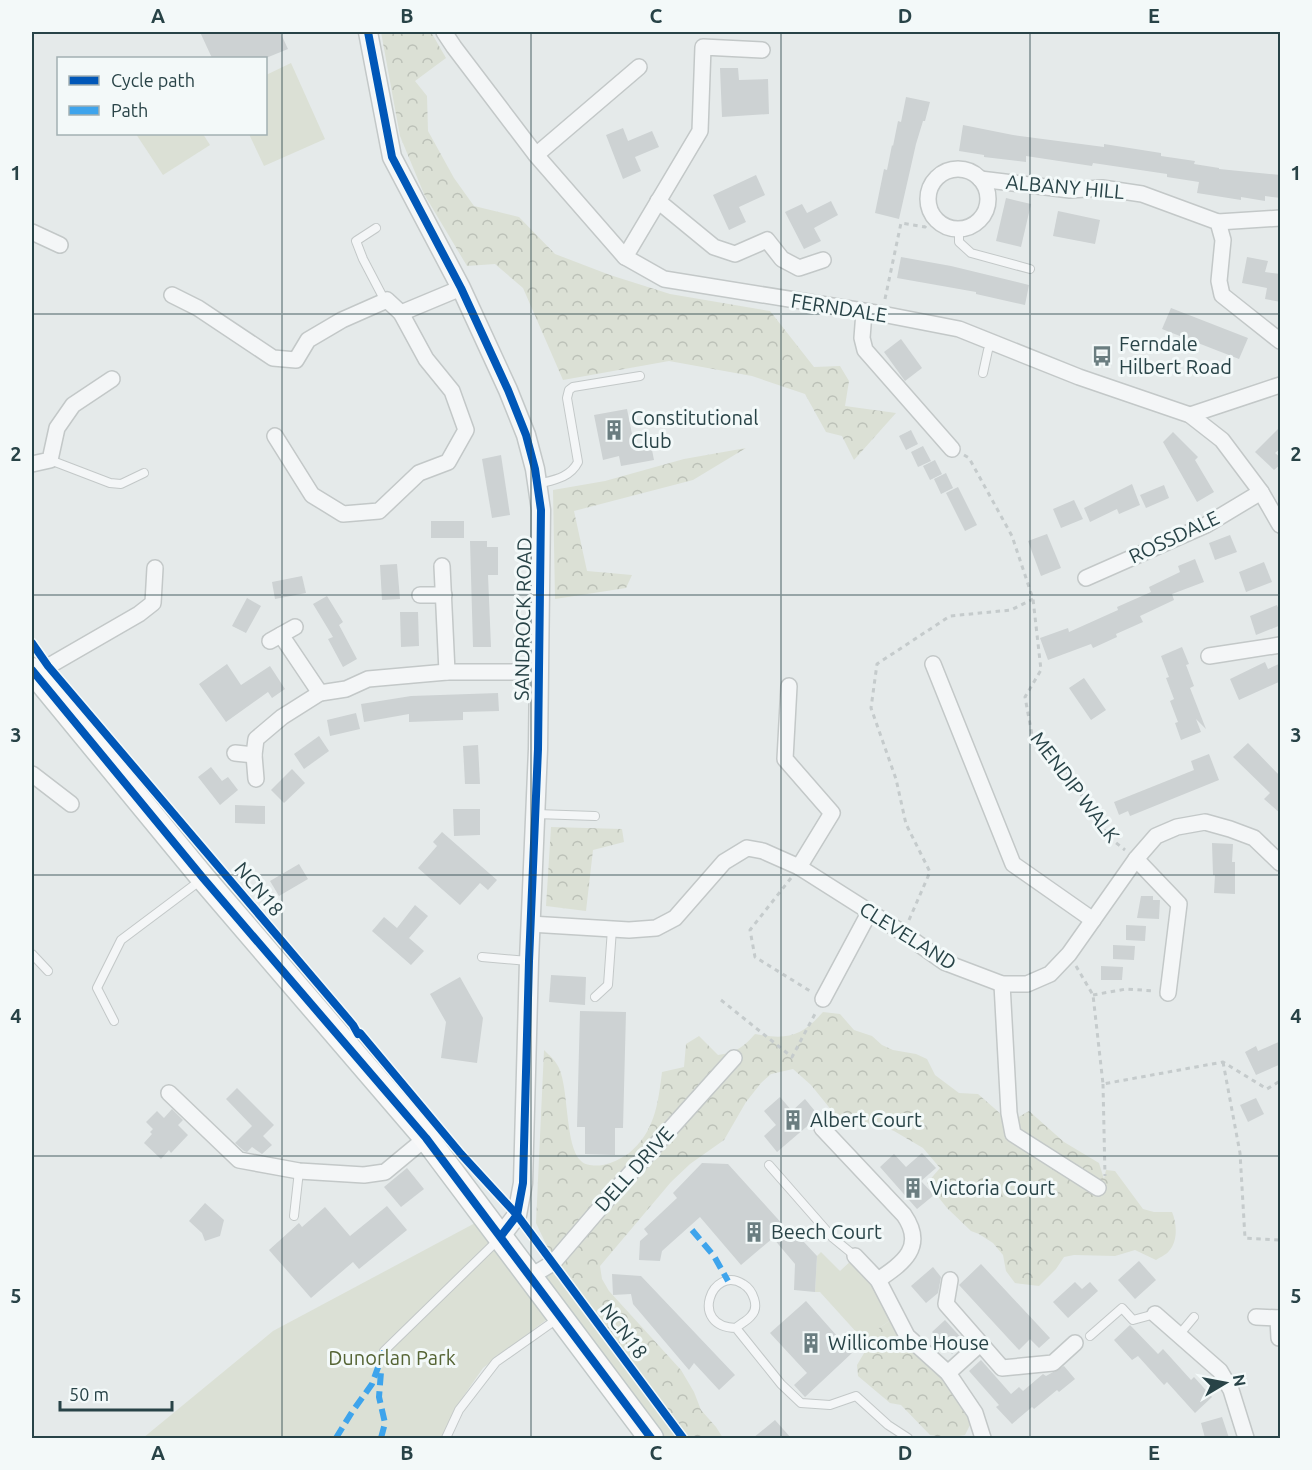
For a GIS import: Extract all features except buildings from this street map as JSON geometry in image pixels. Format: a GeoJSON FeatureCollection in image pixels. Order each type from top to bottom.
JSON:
{"type":"FeatureCollection","features":[{"type":"Feature","properties":{"kind":"main road"},"geometry":{"type":"LineString","coordinates":[[35,680],[426,1138],[651,1438]]}},
{"type":"Feature","properties":{"kind":"street","name":"SANDROCK ROAD"},"geometry":{"type":"LineString","coordinates":[[368,32],[392,157],[460,288],[508,390],[526,435],[538,484],[541,510],[538,740],[523,1183],[517,1215],[501,1236]]}},
{"type":"Feature","properties":{"kind":"street","name":"FERNDALE"},"geometry":{"type":"LineString","coordinates":[[444,32],[536,155],[625,257],[664,279],[882,314],[959,329],[1079,377],[1190,415],[1222,440],[1261,492],[1281,525]]}},
{"type":"Feature","properties":{"kind":"street"},"geometry":{"type":"LineString","coordinates":[[625,257],[700,131],[703,47],[699,32]]}},
{"type":"Feature","properties":{"kind":"street"},"geometry":{"type":"LineString","coordinates":[[703,47],[762,50]]}},
{"type":"Feature","properties":{"kind":"street"},"geometry":{"type":"LineString","coordinates":[[536,155],[639,67]]}},
{"type":"Feature","properties":{"kind":"street","name":"ALBANY HILL"},"geometry":{"type":"LineString","coordinates":[[933,217],[928,198],[935,180],[943,173],[952,170],[972,173],[985,187],[987,206],[977,223],[959,229]]}},
{"type":"Feature","properties":{"kind":"street","name":"ALBANY HILL"},"geometry":{"type":"LineString","coordinates":[[980,179],[1059,189],[1102,188],[1143,194],[1218,222],[1281,218]]}},
{"type":"Feature","properties":{"kind":"street"},"geometry":{"type":"LineString","coordinates":[[658,201],[714,247],[735,254],[767,240],[782,259],[800,268],[823,260]]}},
{"type":"Feature","properties":{"kind":"street"},"geometry":{"type":"LineString","coordinates":[[933,217],[940,224],[959,229]]}},
{"type":"Feature","properties":{"kind":"street"},"geometry":{"type":"LineString","coordinates":[[1218,222],[1223,240],[1219,281],[1222,295],[1281,341]]}},
{"type":"Feature","properties":{"kind":"street"},"geometry":{"type":"LineString","coordinates":[[32,232],[60,245]]}},
{"type":"Feature","properties":{"kind":"street"},"geometry":{"type":"LineString","coordinates":[[401,313],[460,288]]}},
{"type":"Feature","properties":{"kind":"street"},"geometry":{"type":"LineString","coordinates":[[172,295],[198,308],[273,358],[296,360],[308,340],[342,320],[387,300],[401,313],[426,359],[453,391],[466,430],[448,462],[419,473],[379,511],[343,514],[312,495],[274,436]]}},
{"type":"Feature","properties":{"kind":"street"},"geometry":{"type":"LineString","coordinates":[[864,312],[862,338],[865,350],[952,449]]}},
{"type":"Feature","properties":{"kind":"street"},"geometry":{"type":"LineString","coordinates":[[32,464],[50,460],[57,428],[73,405],[112,379]]}},
{"type":"Feature","properties":{"kind":"street"},"geometry":{"type":"LineString","coordinates":[[1190,415],[1281,386]]}},
{"type":"Feature","properties":{"kind":"street","name":"ROSSDALE"},"geometry":{"type":"LineString","coordinates":[[1086,578],[1206,525],[1261,492]]}},
{"type":"Feature","properties":{"kind":"street"},"geometry":{"type":"LineString","coordinates":[[442,566],[447,672]]}},
{"type":"Feature","properties":{"kind":"street"},"geometry":{"type":"LineString","coordinates":[[35,680],[153,603],[155,568]]}},
{"type":"Feature","properties":{"kind":"street"},"geometry":{"type":"LineString","coordinates":[[420,595],[444,595]]}},
{"type":"Feature","properties":{"kind":"street"},"geometry":{"type":"LineString","coordinates":[[295,627],[275,638],[320,693]]}},
{"type":"Feature","properties":{"kind":"street"},"geometry":{"type":"LineString","coordinates":[[1209,656],[1281,645]]}},
{"type":"Feature","properties":{"kind":"street"},"geometry":{"type":"LineString","coordinates":[[933,664],[1013,864],[1093,920]]}},
{"type":"Feature","properties":{"kind":"street"},"geometry":{"type":"LineString","coordinates":[[256,779],[254,755],[256,739],[282,717],[320,693],[345,689],[368,679],[447,672],[538,672]]}},
{"type":"Feature","properties":{"kind":"street"},"geometry":{"type":"LineString","coordinates":[[789,686],[785,759],[832,813],[799,867]]}},
{"type":"Feature","properties":{"kind":"street"},"geometry":{"type":"LineString","coordinates":[[235,753],[254,755]]}},
{"type":"Feature","properties":{"kind":"street"},"geometry":{"type":"LineString","coordinates":[[32,774],[70,804]]}},
{"type":"Feature","properties":{"kind":"street","name":"CLEVELAND"},"geometry":{"type":"LineString","coordinates":[[530,924],[612,929],[656,928],[675,918],[724,862],[747,848],[763,851],[799,867],[903,933],[944,963],[1002,984],[1027,984],[1050,974],[1069,954],[1136,859],[1156,836],[1176,827],[1205,822],[1254,838],[1281,863]]}},
{"type":"Feature","properties":{"kind":"street"},"geometry":{"type":"LineString","coordinates":[[1136,859],[1179,904],[1168,993]]}},
{"type":"Feature","properties":{"kind":"street"},"geometry":{"type":"LineString","coordinates":[[824,999],[869,913]]}},
{"type":"Feature","properties":{"kind":"street"},"geometry":{"type":"LineString","coordinates":[[1002,984],[1009,1113],[1013,1134],[1101,1184]]}},
{"type":"Feature","properties":{"kind":"street","name":"DELL DRIVE"},"geometry":{"type":"LineString","coordinates":[[531,1276],[553,1263],[734,1058]]}},
{"type":"Feature","properties":{"kind":"street"},"geometry":{"type":"LineString","coordinates":[[169,1093],[239,1160],[299,1171],[364,1175],[385,1172],[426,1138]]}},
{"type":"Feature","properties":{"kind":"street"},"geometry":{"type":"LineString","coordinates":[[822,1128],[904,1215],[911,1226],[912,1248],[907,1258],[878,1280]]}},
{"type":"Feature","properties":{"kind":"street"},"geometry":{"type":"LineString","coordinates":[[855,1256],[878,1280],[908,1336],[948,1373],[975,1413],[983,1438]]}},
{"type":"Feature","properties":{"kind":"street"},"geometry":{"type":"LineString","coordinates":[[950,1280],[946,1304],[1002,1368],[1053,1363],[1075,1343]]}},
{"type":"Feature","properties":{"kind":"street"},"geometry":{"type":"LineString","coordinates":[[1155,1314],[1220,1371],[1231,1390],[1246,1438]]}},
{"type":"Feature","properties":{"kind":"street"},"geometry":{"type":"LineString","coordinates":[[1256,1317],[1279,1318],[1279,1338]]}},
{"type":"Feature","properties":{"kind":"street"},"geometry":{"type":"LineString","coordinates":[[948,1373],[980,1344]]}},
{"type":"Feature","properties":{"kind":"lane"},"geometry":{"type":"LineString","coordinates":[[376,228],[356,241],[385,301]]}},
{"type":"Feature","properties":{"kind":"lane"},"geometry":{"type":"LineString","coordinates":[[959,229],[959,242],[971,253],[1030,269]]}},
{"type":"Feature","properties":{"kind":"lane"},"geometry":{"type":"LineString","coordinates":[[983,373],[988,350],[993,342]]}},
{"type":"Feature","properties":{"kind":"lane"},"geometry":{"type":"LineString","coordinates":[[538,484],[565,476],[574,471],[578,462],[567,398],[569,390],[573,387],[640,376]]}},
{"type":"Feature","properties":{"kind":"lane"},"geometry":{"type":"LineString","coordinates":[[50,460],[110,483],[121,484],[144,474]]}},
{"type":"Feature","properties":{"kind":"lane"},"geometry":{"type":"LineString","coordinates":[[535,813],[595,816]]}},
{"type":"Feature","properties":{"kind":"lane"},"geometry":{"type":"LineString","coordinates":[[114,1021],[97,988],[121,940],[203,878]]}},
{"type":"Feature","properties":{"kind":"lane"},"geometry":{"type":"LineString","coordinates":[[595,997],[608,985],[612,929]]}},
{"type":"Feature","properties":{"kind":"lane"},"geometry":{"type":"LineString","coordinates":[[32,954],[48,971]]}},
{"type":"Feature","properties":{"kind":"lane"},"geometry":{"type":"LineString","coordinates":[[482,957],[529,961]]}},
{"type":"Feature","properties":{"kind":"lane"},"geometry":{"type":"LineString","coordinates":[[769,1165],[833,1238],[855,1256]]}},
{"type":"Feature","properties":{"kind":"lane"},"geometry":{"type":"LineString","coordinates":[[294,1216],[299,1171]]}},
{"type":"Feature","properties":{"kind":"lane"},"geometry":{"type":"LineString","coordinates":[[384,1351],[501,1236]]}},
{"type":"Feature","properties":{"kind":"lane"},"geometry":{"type":"LineString","coordinates":[[728,1281],[743,1284],[750,1289],[754,1297],[755,1305],[752,1315],[736,1328],[727,1328],[714,1320],[708,1305],[712,1292],[717,1286],[728,1281]]}},
{"type":"Feature","properties":{"kind":"lane"},"geometry":{"type":"LineString","coordinates":[[1090,1336],[1122,1308],[1133,1320],[1155,1314]]}},
{"type":"Feature","properties":{"kind":"lane"},"geometry":{"type":"LineString","coordinates":[[446,1438],[459,1410],[496,1362],[560,1316]]}},
{"type":"Feature","properties":{"kind":"lane"},"geometry":{"type":"LineString","coordinates":[[1179,1335],[1194,1317]]}},
{"type":"Feature","properties":{"kind":"lane"},"geometry":{"type":"LineString","coordinates":[[736,1328],[781,1384],[801,1403],[830,1405],[856,1396],[888,1425],[908,1438]]}},
{"type":"Feature","properties":{"kind":"path"},"geometry":{"type":"LineString","coordinates":[[882,314],[901,223],[925,227],[933,217]]}},
{"type":"Feature","properties":{"kind":"path"},"geometry":{"type":"LineString","coordinates":[[903,933],[930,872],[906,824],[896,779],[871,708],[877,664],[950,616],[1011,610],[1033,599]]}},
{"type":"Feature","properties":{"kind":"path"},"geometry":{"type":"LineString","coordinates":[[721,1000],[792,1057],[824,999],[755,957],[750,930],[799,867]]}},
{"type":"Feature","properties":{"kind":"path"},"geometry":{"type":"LineString","coordinates":[[1069,954],[1093,995],[1103,1084],[1101,1184]]}},
{"type":"Feature","properties":{"kind":"path"},"geometry":{"type":"LineString","coordinates":[[1093,995],[1126,989],[1168,993]]}},
{"type":"Feature","properties":{"kind":"path"},"geometry":{"type":"LineString","coordinates":[[1103,1084],[1223,1062],[1267,1089],[1281,1081]]}},
{"type":"Feature","properties":{"kind":"path"},"geometry":{"type":"LineString","coordinates":[[1223,1062],[1240,1153],[1245,1238],[1281,1240]]}},
{"type":"Feature","properties":{"kind":"green space"},"geometry":{"type":"Polygon","coordinates":[[[381,32],[431,32],[446,58],[415,81],[427,96],[428,131],[454,178],[474,206],[519,217],[555,254],[610,275],[670,294],[770,311],[814,367],[840,366],[849,381],[845,406],[896,413],[854,460],[842,436],[826,432],[805,394],[752,376],[669,361],[563,380],[523,288],[495,264],[467,266],[424,194],[400,136],[381,32]]]}},
{"type":"Feature","properties":{"kind":"green space"},"geometry":{"type":"Polygon","coordinates":[[[291,63],[325,139],[264,166],[249,135],[267,135],[267,75],[291,63]]]}},
{"type":"Feature","properties":{"kind":"green space"},"geometry":{"type":"Polygon","coordinates":[[[137,135],[204,135],[210,145],[163,175],[137,135]]]}},
{"type":"Feature","properties":{"kind":"green space"},"geometry":{"type":"Polygon","coordinates":[[[746,448],[693,480],[574,511],[587,571],[632,575],[626,588],[555,599],[553,490],[605,481],[684,459],[746,448]]]}},
{"type":"Feature","properties":{"kind":"green space"},"geometry":{"type":"Polygon","coordinates":[[[551,827],[622,829],[624,842],[593,850],[586,911],[546,906],[551,827]]]}},
{"type":"Feature","properties":{"kind":"green space"},"geometry":{"type":"Polygon","coordinates":[[[823,1012],[840,1014],[854,1030],[872,1036],[882,1045],[893,1050],[916,1054],[927,1059],[935,1075],[959,1093],[978,1094],[1002,1115],[1015,1119],[1029,1111],[1064,1142],[1099,1163],[1104,1179],[1106,1170],[1115,1171],[1143,1209],[1154,1212],[1172,1212],[1176,1227],[1174,1242],[1168,1252],[1156,1260],[1135,1250],[1115,1256],[1074,1255],[1064,1257],[1039,1286],[1015,1283],[1006,1271],[1003,1255],[993,1243],[971,1231],[947,1208],[927,1183],[940,1168],[923,1148],[894,1131],[873,1123],[857,1126],[841,1122],[811,1085],[793,1069],[771,1074],[746,1102],[724,1140],[690,1164],[671,1182],[600,1266],[602,1279],[609,1291],[681,1370],[701,1410],[723,1438],[688,1438],[553,1259],[536,1223],[544,1050],[559,1068],[572,1144],[576,1154],[586,1164],[603,1165],[628,1154],[644,1136],[654,1117],[662,1072],[684,1067],[686,1044],[699,1036],[718,1055],[729,1053],[739,1049],[755,1034],[776,1037],[800,1032],[823,1012]]]}},
{"type":"Feature","properties":{"kind":"green space","name":"Dunorlan Park"},"geometry":{"type":"Polygon","coordinates":[[[477,1222],[550,1317],[483,1368],[456,1407],[444,1438],[143,1438],[273,1331],[477,1222]]]}},
{"type":"Feature","properties":{"kind":"green space"},"geometry":{"type":"Polygon","coordinates":[[[821,1252],[840,1271],[853,1259],[875,1282],[894,1318],[879,1328],[868,1345],[820,1292],[815,1292],[817,1256],[821,1252]]]}},
{"type":"Feature","properties":{"kind":"green space"},"geometry":{"type":"Polygon","coordinates":[[[552,1266],[681,1438],[665,1438],[541,1273],[552,1266]]]}},
{"type":"Feature","properties":{"kind":"green space"},"geometry":{"type":"Polygon","coordinates":[[[894,1318],[969,1410],[971,1423],[965,1435],[948,1438],[930,1435],[901,1405],[890,1403],[858,1376],[857,1365],[879,1328],[894,1318]]]}},
{"type":"Feature","properties":{"kind":"marked path"},"geometry":{"type":"LineString","coordinates":[[692,1230],[714,1256],[728,1281]]}},
{"type":"Feature","properties":{"kind":"marked path"},"geometry":{"type":"LineString","coordinates":[[336,1438],[372,1384],[384,1351]]}},
{"type":"Feature","properties":{"kind":"marked path"},"geometry":{"type":"LineString","coordinates":[[381,1372],[379,1397],[385,1423],[381,1438]]}},
{"type":"Feature","properties":{"kind":"cycle path"},"geometry":{"type":"LineString","coordinates":[[368,32],[392,157],[461,288],[508,390],[526,435],[535,469],[541,510],[538,749],[523,1183],[517,1215],[501,1236]]}},
{"type":"Feature","properties":{"kind":"cycle path","name":"NCN18"},"geometry":{"type":"LineString","coordinates":[[32,643],[48,666],[353,1025],[358,1034],[360,1033],[461,1154],[517,1215],[683,1438]]}},
{"type":"Feature","properties":{"kind":"cycle path"},"geometry":{"type":"LineString","coordinates":[[32,670],[203,878],[426,1138],[651,1438]]}},
{"type":"Feature","properties":{"kind":"place","name":"Ferndale Hilbert Road"},"geometry":{"type":"Point","coordinates":[1102,356]}},
{"type":"Feature","properties":{"kind":"place","name":"Constitutional Club"},"geometry":{"type":"Point","coordinates":[614,430]}},
{"type":"Feature","properties":{"kind":"place","name":"Albert Court"},"geometry":{"type":"Point","coordinates":[793,1120]}},
{"type":"Feature","properties":{"kind":"place","name":"Victoria Court"},"geometry":{"type":"Point","coordinates":[913,1188]}},
{"type":"Feature","properties":{"kind":"place","name":"Beech Court"},"geometry":{"type":"Point","coordinates":[754,1232]}},
{"type":"Feature","properties":{"kind":"place","name":"Willicombe House"},"geometry":{"type":"Point","coordinates":[811,1343]}}]}
